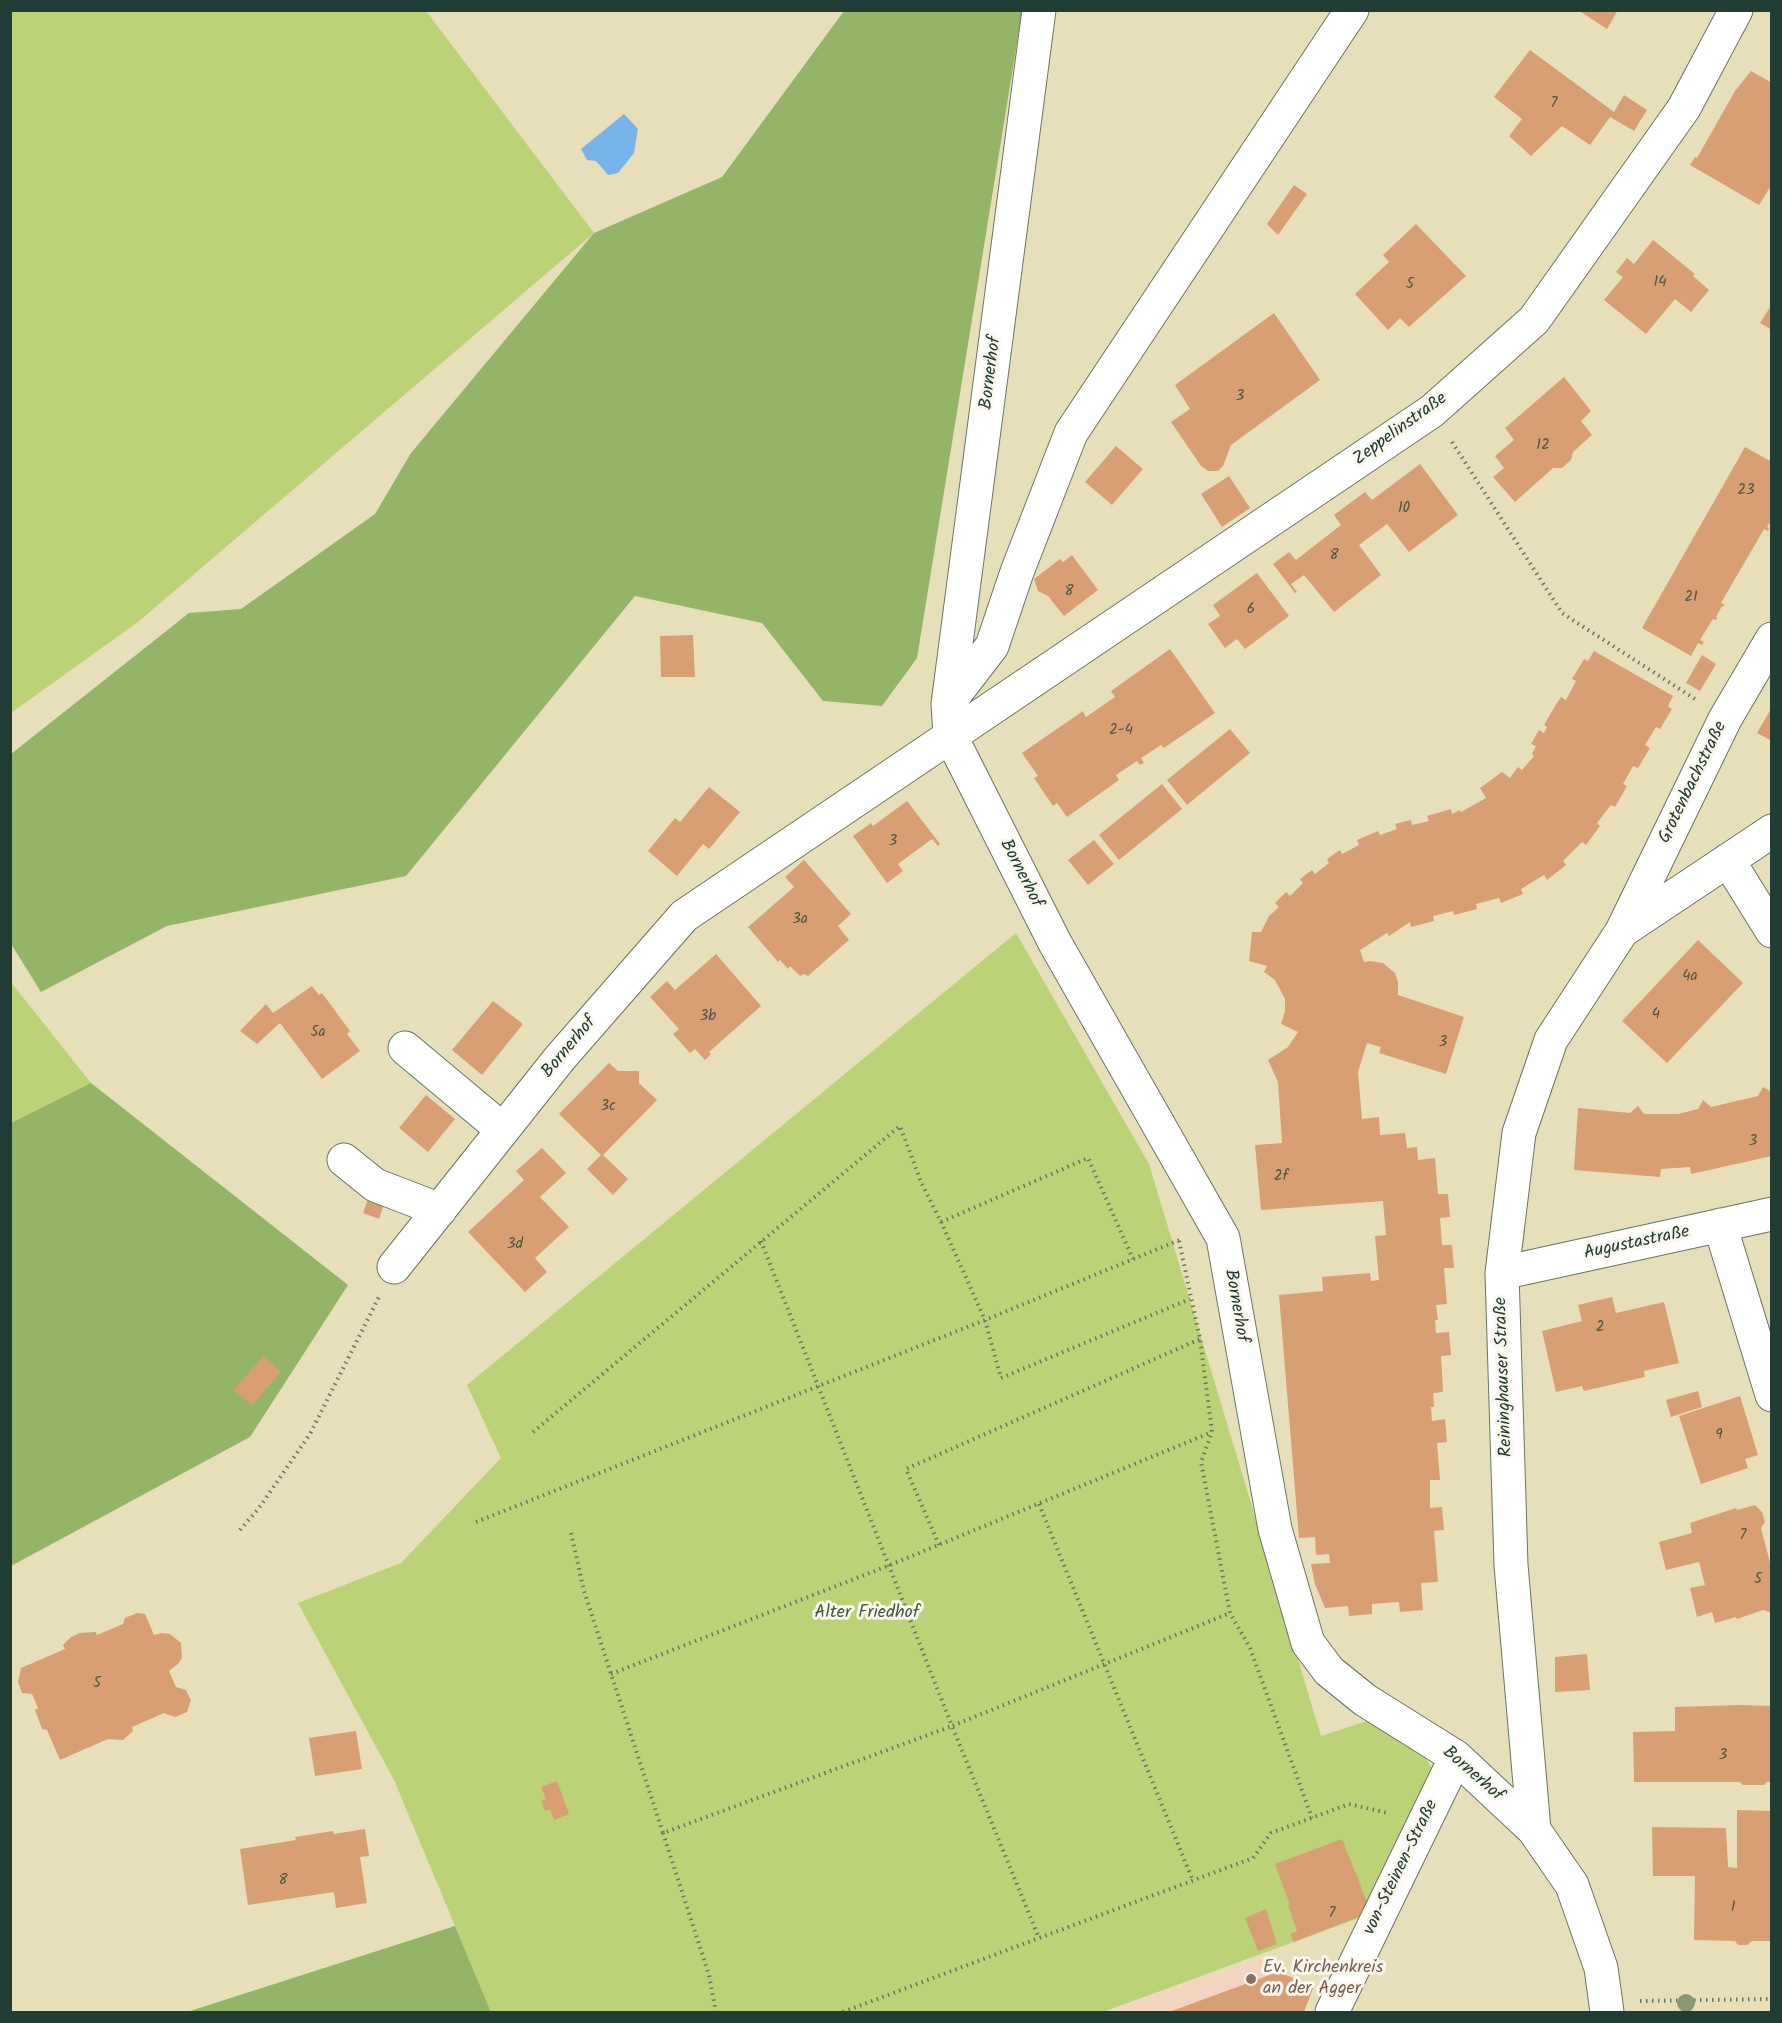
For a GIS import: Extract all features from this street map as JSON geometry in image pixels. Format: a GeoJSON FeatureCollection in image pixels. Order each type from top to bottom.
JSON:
{"type":"FeatureCollection","features":[{"type":"Feature","properties":{"kind":"street","name":"Bornerhof"},"geometry":{"type":"LineString","coordinates":[[1039,10],[949,719],[1055,943],[1208,1208],[1223,1238],[1275,1529],[1308,1643],[1329,1671],[1365,1700],[1456,1756],[1534,1830]]}},
{"type":"Feature","properties":{"kind":"street"},"geometry":{"type":"LineString","coordinates":[[949,719],[992,646],[1017,572],[1071,434],[1352,10]]}},
{"type":"Feature","properties":{"kind":"street","name":"Zeppelinstraße"},"geometry":{"type":"LineString","coordinates":[[949,719],[1432,411],[1534,320],[1684,108],[1737,10]]}},
{"type":"Feature","properties":{"kind":"street","name":"Grotenbachstraße"},"geometry":{"type":"LineString","coordinates":[[1622,931],[1725,719],[1772,639]]}},
{"type":"Feature","properties":{"kind":"street","name":"Bornerhof"},"geometry":{"type":"LineString","coordinates":[[394,1267],[560,1058],[684,916],[949,719]]}},
{"type":"Feature","properties":{"kind":"street","name":"Reininghauser Straße"},"geometry":{"type":"LineString","coordinates":[[1607,2007],[1601,1968],[1572,1885],[1534,1830],[1511,1564],[1502,1273],[1519,1133],[1551,1040],[1622,931],[1772,831]]}},
{"type":"Feature","properties":{"kind":"street"},"geometry":{"type":"LineString","coordinates":[[1728,860],[1772,931]]}},
{"type":"Feature","properties":{"kind":"street"},"geometry":{"type":"LineString","coordinates":[[405,1048],[503,1130]]}},
{"type":"Feature","properties":{"kind":"street"},"geometry":{"type":"LineString","coordinates":[[344,1160],[375,1185],[440,1210]]}},
{"type":"Feature","properties":{"kind":"street","name":"Augustastraße"},"geometry":{"type":"LineString","coordinates":[[1502,1273],[1772,1214]]}},
{"type":"Feature","properties":{"kind":"street"},"geometry":{"type":"LineString","coordinates":[[1720,1225],[1772,1395]]}},
{"type":"Feature","properties":{"kind":"street","name":"von-Steinen-Straße"},"geometry":{"type":"LineString","coordinates":[[1332,2013],[1456,1756]]}},
{"type":"Feature","properties":{"kind":"path"},"geometry":{"type":"LineString","coordinates":[[1432,411],[1562,613],[1725,719]]}},
{"type":"Feature","properties":{"kind":"path"},"geometry":{"type":"LineString","coordinates":[[533,1432],[900,1126],[921,1182],[985,1320],[1001,1378],[1190,1299]]}},
{"type":"Feature","properties":{"kind":"path"},"geometry":{"type":"LineString","coordinates":[[941,1222],[1088,1158],[1133,1259]]}},
{"type":"Feature","properties":{"kind":"path"},"geometry":{"type":"LineString","coordinates":[[476,1522],[1179,1241],[1192,1234],[1208,1208]]}},
{"type":"Feature","properties":{"kind":"path"},"geometry":{"type":"LineString","coordinates":[[761,1241],[952,1726],[1039,1938]]}},
{"type":"Feature","properties":{"kind":"path"},"geometry":{"type":"LineString","coordinates":[[1179,1241],[1200,1339],[1212,1432],[1201,1462],[1230,1613],[1250,1648],[1312,1818]]}},
{"type":"Feature","properties":{"kind":"path"},"geometry":{"type":"LineString","coordinates":[[240,1530],[259,1508],[310,1434],[394,1267]]}},
{"type":"Feature","properties":{"kind":"path"},"geometry":{"type":"LineString","coordinates":[[939,1545],[906,1469],[1200,1339]]}},
{"type":"Feature","properties":{"kind":"path"},"geometry":{"type":"LineString","coordinates":[[611,1674],[890,1565],[1212,1432]]}},
{"type":"Feature","properties":{"kind":"path"},"geometry":{"type":"LineString","coordinates":[[1039,1504],[1193,1881]]}},
{"type":"Feature","properties":{"kind":"path"},"geometry":{"type":"LineString","coordinates":[[571,1533],[584,1591],[709,1975],[716,2013]]}},
{"type":"Feature","properties":{"kind":"path"},"geometry":{"type":"LineString","coordinates":[[663,1833],[952,1726],[1230,1613]]}},
{"type":"Feature","properties":{"kind":"path"},"geometry":{"type":"LineString","coordinates":[[843,2013],[1253,1858],[1271,1833],[1349,1804],[1424,1822]]}},
{"type":"Feature","properties":{"kind":"path"},"geometry":{"type":"LineString","coordinates":[[1607,2007],[1772,1999]]}},
{"type":"Feature","properties":{"kind":"shaded area","name":"Ev. Kirchenkreis an der Agger"},"geometry":{"type":"Polygon","coordinates":[[[1272,1955],[1278,1972],[1314,1986],[1304,2012],[1110,2012],[1272,1955]]]}},
{"type":"Feature","properties":{"kind":"green space"},"geometry":{"type":"Polygon","coordinates":[[[11,10],[426,11],[594,233],[138,622],[11,713],[11,10]]]}},
{"type":"Feature","properties":{"kind":"green space"},"geometry":{"type":"Polygon","coordinates":[[[844,11],[1022,12],[917,658],[882,706],[823,701],[762,623],[635,596],[406,876],[167,926],[41,992],[11,944],[11,754],[189,613],[241,609],[375,514],[411,453],[594,233],[722,177],[844,11]]]}},
{"type":"Feature","properties":{"kind":"green space","name":"Alter Friedhof"},"geometry":{"type":"Polygon","coordinates":[[[1016,933],[1149,1164],[1321,1736],[1398,1711],[1436,1775],[1381,1910],[1103,2012],[491,2012],[394,1780],[298,1603],[401,1563],[501,1458],[467,1385],[1016,933]]]}},
{"type":"Feature","properties":{"kind":"green space"},"geometry":{"type":"Polygon","coordinates":[[[10,981],[91,1083],[11,1123],[10,1123],[10,981]]]}},
{"type":"Feature","properties":{"kind":"green space"},"geometry":{"type":"Polygon","coordinates":[[[91,1083],[348,1285],[250,1437],[11,1566],[11,1123],[91,1083]]]}},
{"type":"Feature","properties":{"kind":"green space"},"geometry":{"type":"Polygon","coordinates":[[[455,1926],[491,2012],[187,2012],[455,1926]]]}},
{"type":"Feature","properties":{"kind":"water"},"geometry":{"type":"Polygon","coordinates":[[[624,114],[638,129],[634,153],[618,173],[608,175],[596,161],[587,160],[581,149],[624,114]]]}},
{"type":"Feature","properties":{"kind":"building"},"geometry":{"type":"Polygon","coordinates":[[[1578,10],[1618,10],[1607,29],[1578,10]]]}},
{"type":"Feature","properties":{"kind":"building"},"geometry":{"type":"Polygon","coordinates":[[[1530,50],[1614,112],[1624,95],[1647,110],[1634,131],[1610,117],[1590,145],[1562,126],[1531,156],[1509,136],[1522,119],[1494,97],[1530,50]]]}},
{"type":"Feature","properties":{"kind":"building"},"geometry":{"type":"Polygon","coordinates":[[[1751,71],[1772,83],[1772,184],[1759,205],[1690,165],[1695,157],[1697,158],[1735,91],[1751,71]]]}},
{"type":"Feature","properties":{"kind":"building"},"geometry":{"type":"Polygon","coordinates":[[[1294,185],[1307,194],[1278,235],[1267,224],[1294,185]]]}},
{"type":"Feature","properties":{"kind":"building"},"geometry":{"type":"Polygon","coordinates":[[[1416,224],[1466,276],[1409,327],[1400,318],[1388,330],[1355,294],[1389,262],[1383,255],[1416,224]]]}},
{"type":"Feature","properties":{"kind":"building"},"geometry":{"type":"Polygon","coordinates":[[[1653,240],[1695,274],[1693,276],[1709,290],[1691,312],[1675,299],[1646,334],[1604,300],[1623,277],[1616,272],[1627,258],[1634,264],[1653,240]]]}},
{"type":"Feature","properties":{"kind":"building"},"geometry":{"type":"Polygon","coordinates":[[[1772,304],[1772,330],[1760,323],[1772,304]]]}},
{"type":"Feature","properties":{"kind":"building"},"geometry":{"type":"Polygon","coordinates":[[[1274,313],[1320,380],[1231,445],[1223,466],[1218,471],[1208,471],[1201,466],[1171,422],[1190,409],[1175,385],[1274,313]]]}},
{"type":"Feature","properties":{"kind":"building"},"geometry":{"type":"Polygon","coordinates":[[[1564,377],[1591,411],[1581,421],[1592,435],[1573,452],[1571,460],[1562,468],[1553,468],[1515,502],[1493,477],[1504,468],[1495,456],[1514,440],[1505,428],[1564,377]]]}},
{"type":"Feature","properties":{"kind":"building"},"geometry":{"type":"Polygon","coordinates":[[[1116,446],[1143,469],[1112,505],[1085,482],[1116,446]]]}},
{"type":"Feature","properties":{"kind":"building"},"geometry":{"type":"Polygon","coordinates":[[[1745,447],[1772,462],[1772,519],[1767,527],[1768,531],[1764,529],[1721,603],[1725,605],[1722,606],[1716,620],[1713,619],[1700,640],[1704,642],[1702,645],[1698,643],[1691,656],[1642,628],[1745,447]]]}},
{"type":"Feature","properties":{"kind":"building"},"geometry":{"type":"Polygon","coordinates":[[[1420,464],[1458,515],[1409,552],[1387,524],[1359,545],[1381,575],[1334,612],[1304,575],[1291,584],[1297,592],[1295,593],[1273,564],[1289,552],[1296,560],[1341,525],[1334,515],[1365,492],[1372,500],[1420,464]]]}},
{"type":"Feature","properties":{"kind":"building"},"geometry":{"type":"Polygon","coordinates":[[[1229,476],[1250,508],[1222,527],[1201,494],[1229,476]]]}},
{"type":"Feature","properties":{"kind":"building"},"geometry":{"type":"Polygon","coordinates":[[[1072,555],[1098,590],[1064,616],[1048,596],[1038,591],[1034,579],[1060,559],[1063,562],[1072,555]]]}},
{"type":"Feature","properties":{"kind":"building"},"geometry":{"type":"Polygon","coordinates":[[[1257,573],[1289,616],[1245,649],[1237,639],[1225,648],[1208,624],[1220,616],[1213,605],[1257,573]]]}},
{"type":"Feature","properties":{"kind":"building"},"geometry":{"type":"Polygon","coordinates":[[[693,635],[695,677],[661,677],[660,636],[693,635]]]}},
{"type":"Feature","properties":{"kind":"building"},"geometry":{"type":"Polygon","coordinates":[[[1170,649],[1215,713],[1164,748],[1161,745],[1141,758],[1144,763],[1140,765],[1137,761],[1116,775],[1119,780],[1067,817],[1057,803],[1053,806],[1034,778],[1038,776],[1022,753],[1083,711],[1086,717],[1115,697],[1111,691],[1170,649]]]}},
{"type":"Feature","properties":{"kind":"building"},"geometry":{"type":"Polygon","coordinates":[[[1594,651],[1673,696],[1668,706],[1672,709],[1660,729],[1656,727],[1645,745],[1650,748],[1638,768],[1633,766],[1623,784],[1627,786],[1615,807],[1611,805],[1597,823],[1600,826],[1586,845],[1582,842],[1563,861],[1566,865],[1547,880],[1544,875],[1521,889],[1523,894],[1501,903],[1499,898],[1476,904],[1477,909],[1454,915],[1453,911],[1433,916],[1434,921],[1411,927],[1410,922],[1389,936],[1387,933],[1360,950],[1364,962],[1383,963],[1395,973],[1398,995],[1464,1017],[1446,1074],[1379,1053],[1381,1047],[1367,1043],[1358,1072],[1362,1119],[1379,1117],[1380,1135],[1405,1133],[1407,1148],[1417,1147],[1418,1160],[1435,1158],[1438,1194],[1448,1194],[1450,1217],[1440,1218],[1442,1245],[1452,1245],[1454,1268],[1444,1268],[1447,1304],[1436,1305],[1438,1320],[1435,1320],[1436,1333],[1449,1332],[1451,1355],[1441,1356],[1443,1392],[1433,1393],[1434,1407],[1431,1407],[1432,1421],[1445,1419],[1447,1442],[1437,1443],[1440,1480],[1430,1480],[1430,1508],[1442,1507],[1444,1530],[1434,1531],[1438,1582],[1421,1583],[1423,1610],[1400,1612],[1399,1602],[1372,1604],[1372,1614],[1349,1616],[1348,1606],[1325,1608],[1315,1584],[1311,1564],[1330,1563],[1329,1554],[1316,1555],[1315,1537],[1299,1538],[1279,1295],[1323,1291],[1322,1277],[1370,1273],[1371,1281],[1379,1280],[1375,1236],[1386,1235],[1383,1201],[1261,1210],[1255,1145],[1282,1143],[1278,1082],[1268,1060],[1288,1047],[1298,1032],[1281,1024],[1285,1011],[1285,999],[1275,980],[1264,972],[1267,966],[1249,961],[1252,932],[1261,932],[1269,916],[1279,907],[1275,903],[1286,892],[1290,896],[1303,883],[1300,879],[1312,870],[1315,874],[1329,863],[1327,859],[1340,850],[1342,854],[1359,845],[1357,840],[1378,831],[1380,835],[1397,829],[1395,824],[1411,820],[1412,825],[1429,821],[1427,816],[1451,809],[1452,814],[1460,810],[1461,812],[1486,798],[1480,788],[1502,772],[1510,778],[1518,767],[1522,770],[1534,756],[1532,754],[1536,746],[1531,744],[1539,730],[1544,733],[1547,727],[1544,725],[1555,706],[1561,697],[1566,700],[1576,681],[1572,679],[1584,659],[1588,661],[1594,651]]]}},
{"type":"Feature","properties":{"kind":"building"},"geometry":{"type":"Polygon","coordinates":[[[1702,655],[1716,664],[1700,691],[1686,683],[1702,655]]]}},
{"type":"Feature","properties":{"kind":"building"},"geometry":{"type":"Polygon","coordinates":[[[1772,707],[1772,741],[1757,733],[1772,707]]]}},
{"type":"Feature","properties":{"kind":"building"},"geometry":{"type":"Polygon","coordinates":[[[1230,729],[1250,753],[1187,805],[1167,780],[1230,729]]]}},
{"type":"Feature","properties":{"kind":"building"},"geometry":{"type":"Polygon","coordinates":[[[1162,784],[1182,809],[1119,860],[1099,835],[1162,784]]]}},
{"type":"Feature","properties":{"kind":"building"},"geometry":{"type":"Polygon","coordinates":[[[709,787],[740,812],[709,849],[703,844],[677,876],[648,851],[675,818],[680,822],[709,787]]]}},
{"type":"Feature","properties":{"kind":"building"},"geometry":{"type":"Polygon","coordinates":[[[907,801],[940,844],[938,846],[932,839],[898,864],[903,871],[887,883],[853,836],[871,823],[873,826],[907,801]]]}},
{"type":"Feature","properties":{"kind":"building"},"geometry":{"type":"Polygon","coordinates":[[[1094,840],[1114,864],[1088,885],[1068,860],[1094,840]]]}},
{"type":"Feature","properties":{"kind":"building"},"geometry":{"type":"Polygon","coordinates":[[[804,860],[851,914],[838,926],[849,940],[808,976],[804,974],[800,976],[790,966],[788,969],[780,960],[778,962],[748,927],[794,887],[785,877],[804,860]]]}},
{"type":"Feature","properties":{"kind":"building"},"geometry":{"type":"Polygon","coordinates":[[[1698,940],[1743,983],[1667,1063],[1622,1021],[1698,940]]]}},
{"type":"Feature","properties":{"kind":"building"},"geometry":{"type":"Polygon","coordinates":[[[716,954],[761,1006],[709,1052],[711,1054],[705,1060],[695,1049],[690,1053],[673,1034],[679,1029],[650,997],[667,981],[675,990],[716,954]]]}},
{"type":"Feature","properties":{"kind":"building"},"geometry":{"type":"Polygon","coordinates":[[[312,986],[319,995],[322,993],[350,1031],[347,1034],[360,1051],[322,1079],[280,1023],[257,1044],[240,1031],[266,1004],[273,1013],[312,986]]]}},
{"type":"Feature","properties":{"kind":"building"},"geometry":{"type":"Polygon","coordinates":[[[493,1001],[523,1024],[482,1075],[452,1050],[493,1001]]]}},
{"type":"Feature","properties":{"kind":"building"},"geometry":{"type":"Polygon","coordinates":[[[609,1063],[618,1071],[639,1071],[639,1083],[657,1100],[603,1155],[628,1179],[613,1195],[587,1169],[601,1155],[559,1114],[609,1063]]]}},
{"type":"Feature","properties":{"kind":"building"},"geometry":{"type":"Polygon","coordinates":[[[1763,1087],[1772,1092],[1772,1156],[1691,1174],[1690,1167],[1661,1169],[1660,1177],[1574,1170],[1578,1108],[1630,1113],[1638,1106],[1644,1114],[1678,1114],[1698,1109],[1703,1100],[1711,1107],[1758,1096],[1763,1087]]]}},
{"type":"Feature","properties":{"kind":"building"},"geometry":{"type":"Polygon","coordinates":[[[426,1095],[455,1119],[428,1152],[399,1128],[426,1095]]]}},
{"type":"Feature","properties":{"kind":"building"},"geometry":{"type":"Polygon","coordinates":[[[542,1148],[566,1173],[540,1197],[569,1227],[535,1258],[547,1272],[525,1292],[468,1232],[524,1180],[516,1171],[542,1148]]]}},
{"type":"Feature","properties":{"kind":"building"},"geometry":{"type":"Polygon","coordinates":[[[368,1199],[384,1204],[379,1219],[363,1213],[368,1199]]]}},
{"type":"Feature","properties":{"kind":"building"},"geometry":{"type":"Polygon","coordinates":[[[1612,1297],[1616,1313],[1664,1302],[1679,1363],[1644,1371],[1645,1377],[1584,1391],[1582,1386],[1556,1392],[1542,1331],[1582,1321],[1578,1305],[1612,1297]]]}},
{"type":"Feature","properties":{"kind":"building"},"geometry":{"type":"Polygon","coordinates":[[[264,1356],[281,1372],[252,1405],[233,1390],[264,1356]]]}},
{"type":"Feature","properties":{"kind":"building"},"geometry":{"type":"Polygon","coordinates":[[[1698,1391],[1702,1407],[1671,1417],[1666,1400],[1698,1391]]]}},
{"type":"Feature","properties":{"kind":"building"},"geometry":{"type":"Polygon","coordinates":[[[1740,1396],[1758,1455],[1745,1459],[1748,1468],[1701,1484],[1679,1416],[1740,1396]]]}},
{"type":"Feature","properties":{"kind":"building"},"geometry":{"type":"Polygon","coordinates":[[[1755,1505],[1762,1512],[1765,1522],[1761,1528],[1772,1570],[1772,1613],[1763,1610],[1737,1619],[1736,1617],[1715,1623],[1712,1612],[1697,1617],[1690,1588],[1705,1585],[1699,1562],[1666,1570],[1659,1542],[1692,1533],[1690,1523],[1736,1508],[1737,1510],[1755,1505]]]}},
{"type":"Feature","properties":{"kind":"building"},"geometry":{"type":"Polygon","coordinates":[[[137,1613],[145,1614],[154,1635],[170,1634],[181,1643],[182,1658],[169,1671],[176,1687],[186,1690],[191,1700],[187,1712],[175,1717],[164,1713],[132,1727],[133,1731],[123,1740],[108,1739],[60,1760],[47,1730],[42,1729],[35,1710],[38,1708],[32,1694],[22,1693],[18,1682],[21,1668],[65,1649],[63,1645],[71,1637],[80,1633],[96,1632],[97,1635],[123,1624],[125,1618],[137,1613]]]}},
{"type":"Feature","properties":{"kind":"building"},"geometry":{"type":"Polygon","coordinates":[[[1587,1654],[1590,1690],[1555,1692],[1555,1657],[1587,1654]]]}},
{"type":"Feature","properties":{"kind":"building"},"geometry":{"type":"Polygon","coordinates":[[[1772,1706],[1772,1782],[1764,1785],[1743,1785],[1740,1782],[1634,1782],[1633,1732],[1675,1731],[1675,1707],[1772,1706]]]}},
{"type":"Feature","properties":{"kind":"building"},"geometry":{"type":"Polygon","coordinates":[[[356,1731],[362,1769],[315,1776],[309,1738],[356,1731]]]}},
{"type":"Feature","properties":{"kind":"building"},"geometry":{"type":"Polygon","coordinates":[[[557,1781],[569,1814],[554,1820],[550,1809],[545,1811],[541,1801],[546,1799],[541,1787],[557,1781]]]}},
{"type":"Feature","properties":{"kind":"building"},"geometry":{"type":"Polygon","coordinates":[[[1737,1810],[1772,1811],[1772,1941],[1752,1941],[1747,1945],[1738,1945],[1735,1941],[1694,1940],[1695,1876],[1653,1876],[1652,1827],[1726,1828],[1728,1867],[1737,1868],[1737,1810]]]}},
{"type":"Feature","properties":{"kind":"building"},"geometry":{"type":"Polygon","coordinates":[[[365,1829],[369,1856],[360,1857],[367,1903],[336,1908],[334,1892],[248,1905],[240,1849],[296,1840],[295,1837],[365,1829]]]}},
{"type":"Feature","properties":{"kind":"building"},"geometry":{"type":"Polygon","coordinates":[[[1342,1839],[1371,1912],[1294,1942],[1290,1934],[1297,1931],[1275,1864],[1342,1839]]]}},
{"type":"Feature","properties":{"kind":"building"},"geometry":{"type":"Polygon","coordinates":[[[1266,1909],[1277,1944],[1258,1951],[1245,1918],[1266,1909]]]}},
{"type":"Feature","properties":{"kind":"building"},"geometry":{"type":"Polygon","coordinates":[[[1278,1972],[1314,1986],[1304,2012],[1169,2012],[1278,1972]]]}},
{"type":"Feature","properties":{"kind":"place","name":"Ev. Kirchenkreis an der Agger"},"geometry":{"type":"Point","coordinates":[1251,1979]}}]}
